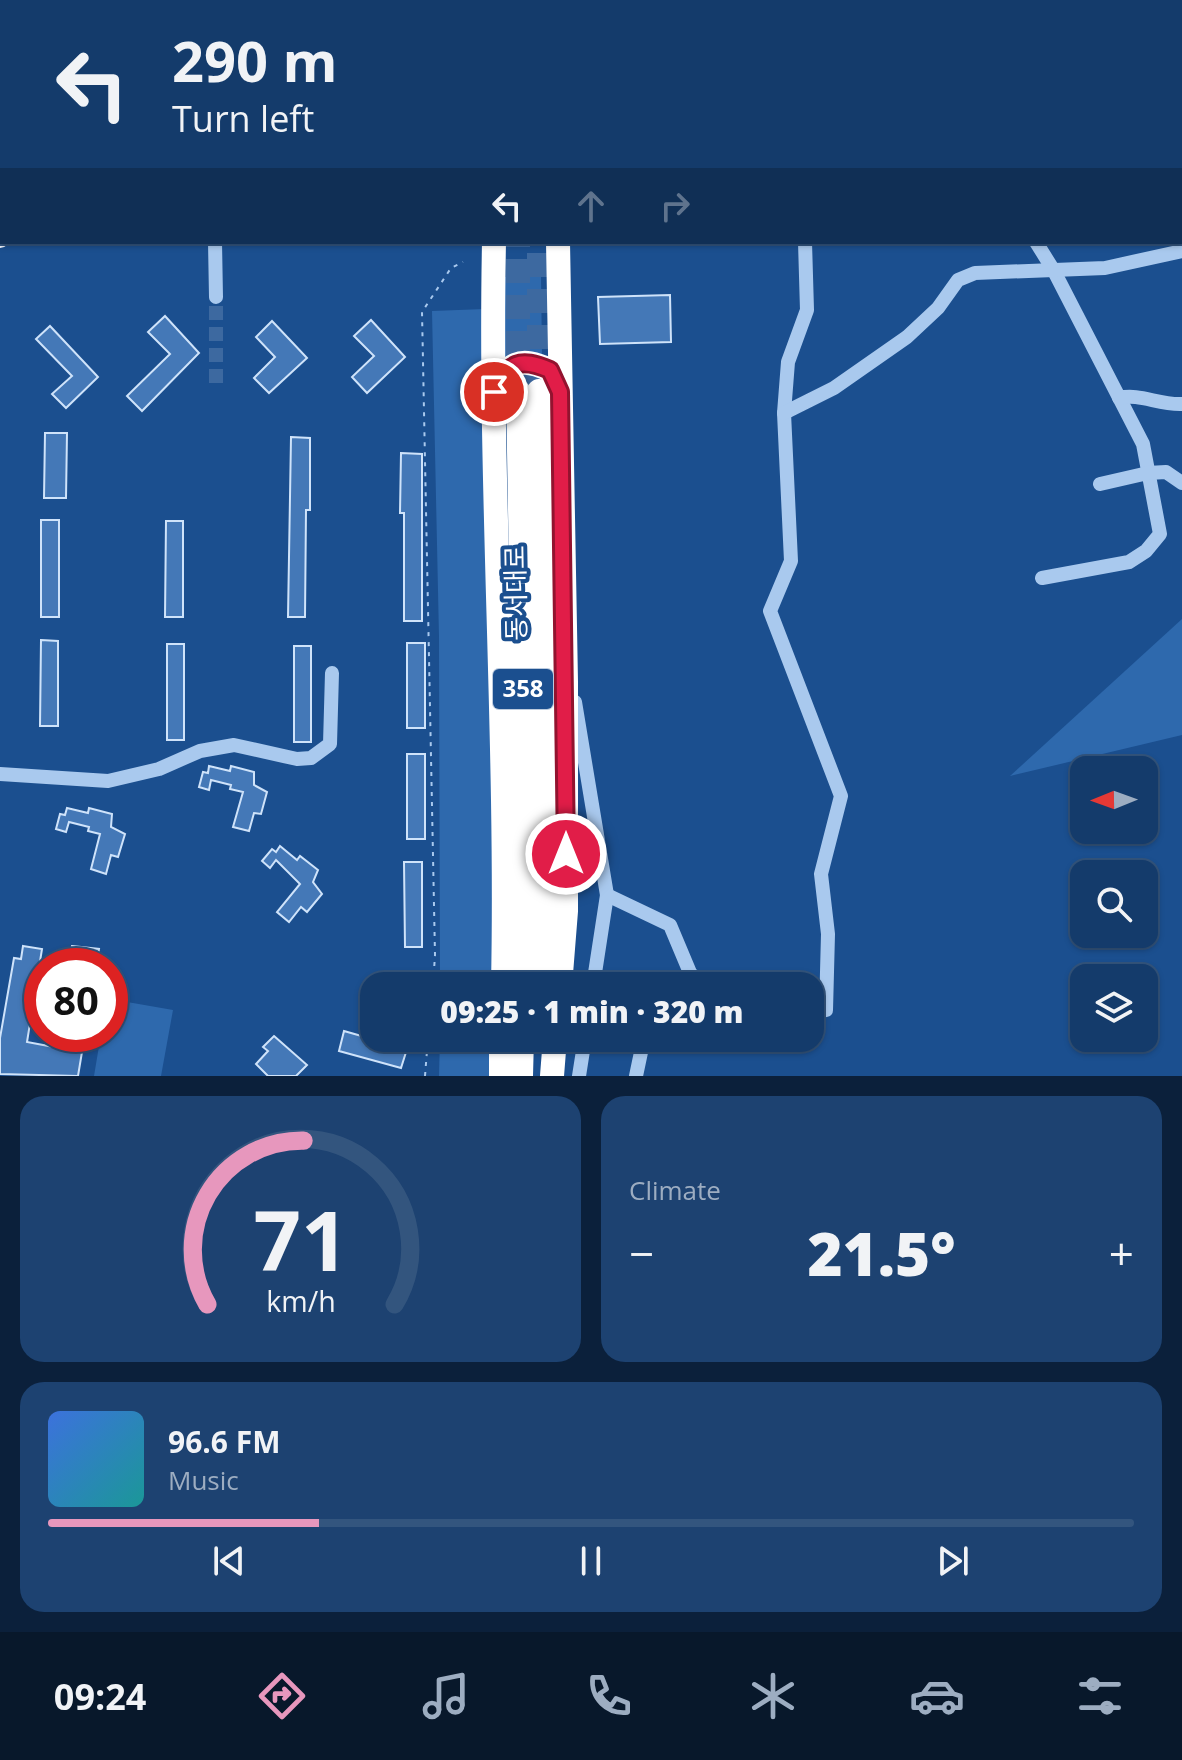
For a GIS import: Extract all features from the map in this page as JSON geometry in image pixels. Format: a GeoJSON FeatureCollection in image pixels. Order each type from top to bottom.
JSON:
{"type":"FeatureCollection","features":[{"type":"Feature","properties":{"kind":"highway"},"geometry":{"type":"LineString","coordinates":[[483,244],[491,255],[528,391],[565,645],[566,911],[561,972]]}},
{"type":"Feature","properties":{"kind":"highway"},"geometry":{"type":"LineString","coordinates":[[494,244],[494,268]]}},
{"type":"Feature","properties":{"kind":"highway"},"geometry":{"type":"LineString","coordinates":[[503,972],[501,669],[528,391],[558,244]]}},
{"type":"Feature","properties":{"kind":"highway","name":"동서대로"},"geometry":{"type":"LineString","coordinates":[[524,972],[528,391]]}},
{"type":"Feature","properties":{"kind":"highway","name":"동서대로"},"geometry":{"type":"LineString","coordinates":[[528,391],[546,683],[547,972]]}},
{"type":"Feature","properties":{"kind":"highway"},"geometry":{"type":"LineString","coordinates":[[501,1052],[501,1076]]}},
{"type":"Feature","properties":{"kind":"highway"},"geometry":{"type":"LineString","coordinates":[[521,1076],[522,1052]]}},
{"type":"Feature","properties":{"kind":"highway"},"geometry":{"type":"LineString","coordinates":[[544,1076],[545,1052]]}},
{"type":"Feature","properties":{"kind":"highway"},"geometry":{"type":"LineString","coordinates":[[552,1076],[554,1052]]}},
{"type":"Feature","properties":{"kind":"street"},"geometry":{"type":"LineString","coordinates":[[215,244],[216,297]]}},
{"type":"Feature","properties":{"kind":"street"},"geometry":{"type":"LineString","coordinates":[[805,244],[807,310],[788,362],[784,413],[791,561],[770,611],[841,796],[821,874],[828,934],[824,1010]]}},
{"type":"Feature","properties":{"kind":"street"},"geometry":{"type":"LineString","coordinates":[[1037,244],[1143,444],[1160,534],[1146,551],[1129,562],[1042,578]]}},
{"type":"Feature","properties":{"kind":"street"},"geometry":{"type":"LineString","coordinates":[[784,413],[834,388],[907,337],[938,308],[958,280],[975,273],[1105,268],[1182,251]]}},
{"type":"Feature","properties":{"kind":"street"},"geometry":{"type":"LineString","coordinates":[[1119,398],[1132,395],[1155,403],[1182,404]]}},
{"type":"Feature","properties":{"kind":"street"},"geometry":{"type":"LineString","coordinates":[[1100,484],[1166,472],[1182,483]]}},
{"type":"Feature","properties":{"kind":"street"},"geometry":{"type":"LineString","coordinates":[[565,645],[607,895],[595,972]]}},
{"type":"Feature","properties":{"kind":"street"},"geometry":{"type":"LineString","coordinates":[[0,774],[108,781],[159,769],[200,751],[234,745],[297,759],[311,758],[330,744],[332,673]]}},
{"type":"Feature","properties":{"kind":"street"},"geometry":{"type":"LineString","coordinates":[[607,895],[670,925],[684,972]]}},
{"type":"Feature","properties":{"kind":"street"},"geometry":{"type":"LineString","coordinates":[[579,1076],[583,1052]]}},
{"type":"Feature","properties":{"kind":"street"},"geometry":{"type":"LineString","coordinates":[[636,1076],[641,1052]]}},
{"type":"Feature","properties":{"kind":"path"},"geometry":{"type":"LineString","coordinates":[[434,972],[422,312],[451,268],[463,262]]}},
{"type":"Feature","properties":{"kind":"path"},"geometry":{"type":"LineString","coordinates":[[425,1076],[427,1052]]}},
{"type":"Feature","properties":{"kind":"shaded area"},"geometry":{"type":"Polygon","coordinates":[[[502,277],[541,277],[542,356],[500,364],[502,277]]]}},
{"type":"Feature","properties":{"kind":"shaded area"},"geometry":{"type":"Polygon","coordinates":[[[485,309],[495,972],[440,972],[439,637],[432,311],[485,309]]]}},
{"type":"Feature","properties":{"kind":"shaded area"},"geometry":{"type":"Polygon","coordinates":[[[1182,619],[1182,735],[1094,756],[1070,756],[1070,762],[1010,776],[1182,619]]]}},
{"type":"Feature","properties":{"kind":"shaded area"},"geometry":{"type":"Polygon","coordinates":[[[128,1002],[173,1010],[161,1076],[94,1076],[98,1052],[128,1052],[128,1002]]]}},
{"type":"Feature","properties":{"kind":"shaded area"},"geometry":{"type":"Polygon","coordinates":[[[440,1052],[493,1052],[492,1076],[439,1076],[440,1052]]]}},
{"type":"Feature","properties":{"kind":"building"},"geometry":{"type":"Polygon","coordinates":[[[670,295],[671,342],[600,344],[598,297],[670,295]]]}},
{"type":"Feature","properties":{"kind":"building"},"geometry":{"type":"Polygon","coordinates":[[[165,316],[199,353],[142,411],[127,396],[170,354],[148,332],[165,316]]]}},
{"type":"Feature","properties":{"kind":"building"},"geometry":{"type":"Polygon","coordinates":[[[371,320],[405,357],[367,393],[352,377],[374,356],[354,336],[371,320]]]}},
{"type":"Feature","properties":{"kind":"building"},"geometry":{"type":"Polygon","coordinates":[[[272,321],[307,358],[269,393],[254,378],[275,357],[256,337],[272,321]]]}},
{"type":"Feature","properties":{"kind":"building"},"geometry":{"type":"Polygon","coordinates":[[[50,326],[98,377],[66,408],[52,394],[72,376],[36,339],[50,326]]]}},
{"type":"Feature","properties":{"kind":"building"},"geometry":{"type":"Polygon","coordinates":[[[45,433],[67,433],[66,498],[44,498],[45,433]]]}},
{"type":"Feature","properties":{"kind":"building"},"geometry":{"type":"Polygon","coordinates":[[[291,437],[310,438],[305,617],[288,617],[291,437]]]}},
{"type":"Feature","properties":{"kind":"building"},"geometry":{"type":"Polygon","coordinates":[[[401,453],[422,454],[422,621],[404,621],[401,453]]]}},
{"type":"Feature","properties":{"kind":"building"},"geometry":{"type":"Polygon","coordinates":[[[41,520],[59,520],[59,617],[41,617],[41,520]]]}},
{"type":"Feature","properties":{"kind":"building"},"geometry":{"type":"Polygon","coordinates":[[[166,521],[183,521],[183,617],[165,617],[166,521]]]}},
{"type":"Feature","properties":{"kind":"building"},"geometry":{"type":"Polygon","coordinates":[[[41,640],[58,641],[58,726],[40,726],[41,640]]]}},
{"type":"Feature","properties":{"kind":"building"},"geometry":{"type":"Polygon","coordinates":[[[407,643],[425,643],[425,728],[407,728],[407,643]]]}},
{"type":"Feature","properties":{"kind":"building"},"geometry":{"type":"Polygon","coordinates":[[[167,644],[184,644],[184,740],[167,740],[167,644]]]}},
{"type":"Feature","properties":{"kind":"building"},"geometry":{"type":"Polygon","coordinates":[[[294,646],[311,646],[311,742],[294,742],[294,646]]]}},
{"type":"Feature","properties":{"kind":"building"},"geometry":{"type":"Polygon","coordinates":[[[407,754],[425,754],[425,839],[407,839],[407,754]]]}},
{"type":"Feature","properties":{"kind":"building"},"geometry":{"type":"Polygon","coordinates":[[[209,766],[230,771],[231,766],[254,772],[254,785],[267,792],[261,814],[254,813],[249,831],[233,827],[243,792],[211,780],[209,790],[199,787],[203,772],[208,773],[209,766]]]}},
{"type":"Feature","properties":{"kind":"building"},"geometry":{"type":"Polygon","coordinates":[[[67,808],[88,813],[89,808],[112,814],[111,827],[125,834],[118,857],[111,855],[106,874],[91,869],[100,834],[88,831],[89,827],[69,822],[66,832],[56,829],[60,814],[65,815],[67,808]]]}},
{"type":"Feature","properties":{"kind":"building"},"geometry":{"type":"Polygon","coordinates":[[[280,846],[297,860],[300,856],[318,870],[313,882],[322,894],[307,912],[301,907],[289,922],[277,912],[300,884],[276,860],[270,868],[262,861],[272,849],[276,852],[280,846]]]}},
{"type":"Feature","properties":{"kind":"building"},"geometry":{"type":"Polygon","coordinates":[[[404,862],[422,862],[422,947],[405,947],[404,862]]]}},
{"type":"Feature","properties":{"kind":"building"},"geometry":{"type":"Polygon","coordinates":[[[23,946],[36,948],[24,948],[24,1052],[82,1052],[78,1076],[0,1074],[0,1038],[14,958],[21,959],[23,946]]]}},
{"type":"Feature","properties":{"kind":"building"},"geometry":{"type":"Polygon","coordinates":[[[344,1031],[360,1036],[360,1052],[406,1052],[401,1068],[339,1051],[344,1031]]]}},
{"type":"Feature","properties":{"kind":"building"},"geometry":{"type":"Polygon","coordinates":[[[274,1036],[307,1065],[296,1076],[268,1076],[256,1064],[268,1051],[263,1047],[274,1036]]]}},
{"type":"Feature","properties":{"kind":"tunnel"},"geometry":{"type":"LineString","coordinates":[[518,244],[518,391]]}},
{"type":"Feature","properties":{"kind":"tunnel"},"geometry":{"type":"LineString","coordinates":[[539,244],[539,385]]}},
{"type":"Feature","properties":{"kind":"tunnel"},"geometry":{"type":"LineString","coordinates":[[216,297],[216,383]]}},
{"type":"Feature","properties":{"kind":"route"},"geometry":{"type":"LineString","coordinates":[[494,392],[504,371],[517,363],[532,362],[550,370],[560,392],[566,854]]}}]}
